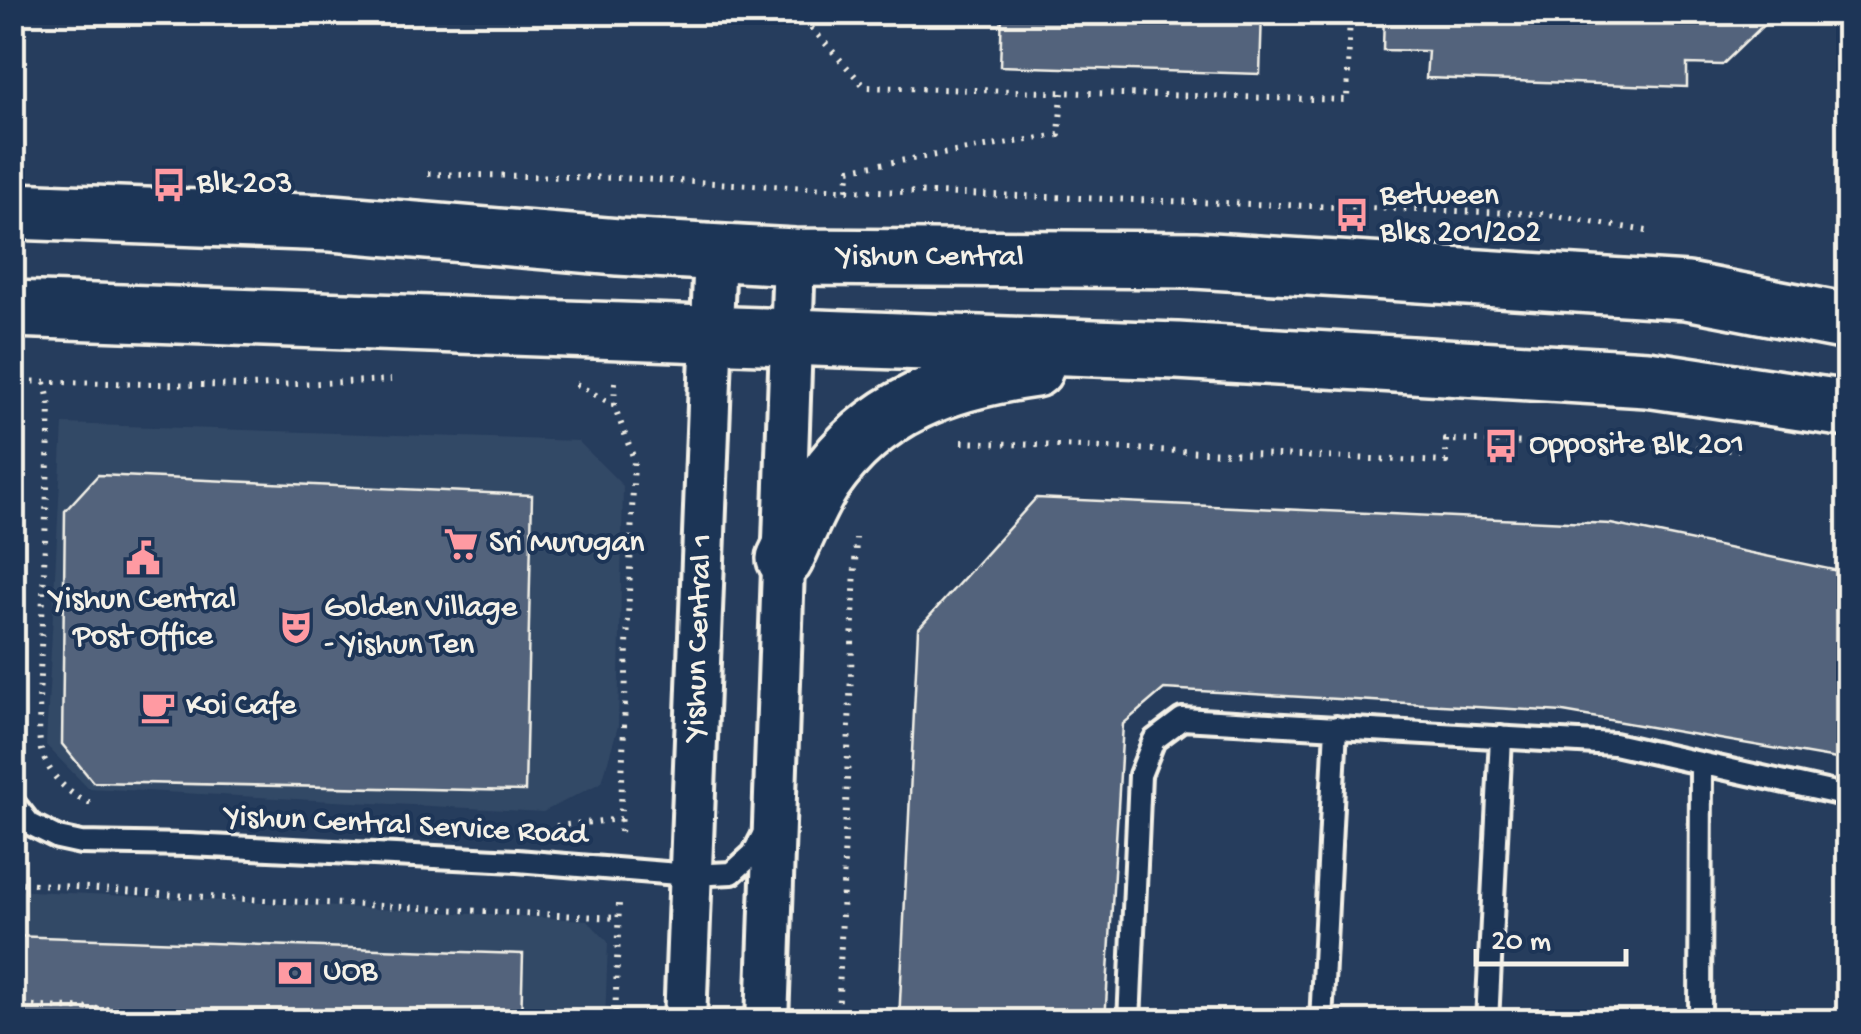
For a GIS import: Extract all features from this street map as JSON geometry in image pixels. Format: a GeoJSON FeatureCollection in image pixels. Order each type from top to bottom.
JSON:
{"type":"FeatureCollection","features":[{"type":"Feature","properties":{"kind":"main road","name":"Yishun Central"},"geometry":{"type":"LineString","coordinates":[[12,211],[332,224],[618,247],[794,256],[1234,262],[1688,290],[1848,322]]}},
{"type":"Feature","properties":{"kind":"main road"},"geometry":{"type":"LineString","coordinates":[[12,309],[1177,351],[1648,379],[1848,409]]}},
{"type":"Feature","properties":{"kind":"main road"},"geometry":{"type":"LineString","coordinates":[[785,559],[821,485],[838,462],[914,400],[971,379],[1177,351]]}},
{"type":"Feature","properties":{"kind":"street","name":"Yishun Central 1"},"geometry":{"type":"LineString","coordinates":[[685,1022],[715,251]]}},
{"type":"Feature","properties":{"kind":"street"},"geometry":{"type":"LineString","coordinates":[[767,1022],[794,256]]}},
{"type":"Feature","properties":{"kind":"lane"},"geometry":{"type":"LineString","coordinates":[[1129,1022],[1140,775],[1154,740],[1182,719],[1614,744],[1848,796]]}},
{"type":"Feature","properties":{"kind":"lane"},"geometry":{"type":"LineString","coordinates":[[1321,1022],[1336,727]]}},
{"type":"Feature","properties":{"kind":"lane"},"geometry":{"type":"LineString","coordinates":[[1488,1022],[1502,737]]}},
{"type":"Feature","properties":{"kind":"lane"},"geometry":{"type":"LineString","coordinates":[[1700,1022],[1701,764]]}},
{"type":"Feature","properties":{"kind":"lane","name":"Yishun Central Service Road"},"geometry":{"type":"LineString","coordinates":[[12,801],[30,824],[58,838],[81,843],[189,845],[690,875],[732,873],[754,854],[776,809]]}},
{"type":"Feature","properties":{"kind":"path"},"geometry":{"type":"LineString","coordinates":[[797,12],[865,87],[1347,100],[1350,12]]}},
{"type":"Feature","properties":{"kind":"path"},"geometry":{"type":"LineString","coordinates":[[847,190],[850,169],[1059,135],[1062,93]]}},
{"type":"Feature","properties":{"kind":"path"},"geometry":{"type":"LineString","coordinates":[[410,173],[1542,214],[1657,233]]}},
{"type":"Feature","properties":{"kind":"path"},"geometry":{"type":"LineString","coordinates":[[12,380],[250,386],[403,379]]}},
{"type":"Feature","properties":{"kind":"path"},"geometry":{"type":"LineString","coordinates":[[570,381],[614,405],[634,459],[615,1022]]}},
{"type":"Feature","properties":{"kind":"path"},"geometry":{"type":"LineString","coordinates":[[46,382],[50,406],[39,702],[41,750],[69,793],[87,803],[109,808]]}},
{"type":"Feature","properties":{"kind":"path"},"geometry":{"type":"LineString","coordinates":[[956,442],[1446,462],[1446,440],[1742,450]]}},
{"type":"Feature","properties":{"kind":"path"},"geometry":{"type":"LineString","coordinates":[[838,1022],[856,528]]}},
{"type":"Feature","properties":{"kind":"path"},"geometry":{"type":"LineString","coordinates":[[553,826],[621,819]]}},
{"type":"Feature","properties":{"kind":"path"},"geometry":{"type":"LineString","coordinates":[[12,882],[187,896],[618,918]]}},
{"type":"Feature","properties":{"kind":"path"},"geometry":{"type":"LineString","coordinates":[[12,1006],[402,1022]]}},
{"type":"Feature","properties":{"kind":"shaded area","name":"Golden Village - Yishun Ten"},"geometry":{"type":"Polygon","coordinates":[[[63,424],[578,441],[623,486],[618,726],[602,782],[543,812],[88,788],[46,745],[63,424]]]}},
{"type":"Feature","properties":{"kind":"shaded area"},"geometry":{"type":"Polygon","coordinates":[[[12,890],[587,920],[608,942],[605,1021],[13,1021],[12,890]]]}},
{"type":"Feature","properties":{"kind":"building"},"geometry":{"type":"Polygon","coordinates":[[[1002,12],[1262,12],[1260,74],[1000,66],[1002,12]]]}},
{"type":"Feature","properties":{"kind":"building"},"geometry":{"type":"Polygon","coordinates":[[[1384,12],[1777,12],[1722,65],[1687,64],[1687,87],[1426,78],[1428,51],[1383,50],[1384,12]]]}},
{"type":"Feature","properties":{"kind":"building","name":"Golden Village - Yishun Ten"},"geometry":{"type":"Polygon","coordinates":[[[98,475],[532,495],[525,791],[93,782],[62,744],[65,511],[98,475]]]}},
{"type":"Feature","properties":{"kind":"building"},"geometry":{"type":"Polygon","coordinates":[[[1036,498],[1611,524],[1848,573],[1848,761],[1563,712],[1164,689],[1123,724],[1105,1022],[899,1022],[918,629],[1036,498]]]}},
{"type":"Feature","properties":{"kind":"building"},"geometry":{"type":"Polygon","coordinates":[[[12,936],[523,954],[521,1022],[12,1022],[12,936]]]}},
{"type":"Feature","properties":{"kind":"place","name":"Blk 203"},"geometry":{"type":"Point","coordinates":[169,185]}},
{"type":"Feature","properties":{"kind":"place","name":"Between Blks 201/202"},"geometry":{"type":"Point","coordinates":[1352,215]}},
{"type":"Feature","properties":{"kind":"place","name":"Opposite Blk 201"},"geometry":{"type":"Point","coordinates":[1501,446]}},
{"type":"Feature","properties":{"kind":"place","name":"Sri Murugan"},"geometry":{"type":"Point","coordinates":[461,544]}},
{"type":"Feature","properties":{"kind":"place","name":"Yishun Central Post Office"},"geometry":{"type":"Point","coordinates":[143,558]}},
{"type":"Feature","properties":{"kind":"place","name":"Golden Village - Yishun Ten"},"geometry":{"type":"Point","coordinates":[296,627]}},
{"type":"Feature","properties":{"kind":"place","name":"Koi Cafe"},"geometry":{"type":"Point","coordinates":[158,707]}},
{"type":"Feature","properties":{"kind":"place","name":"UOB"},"geometry":{"type":"Point","coordinates":[295,973]}}]}
